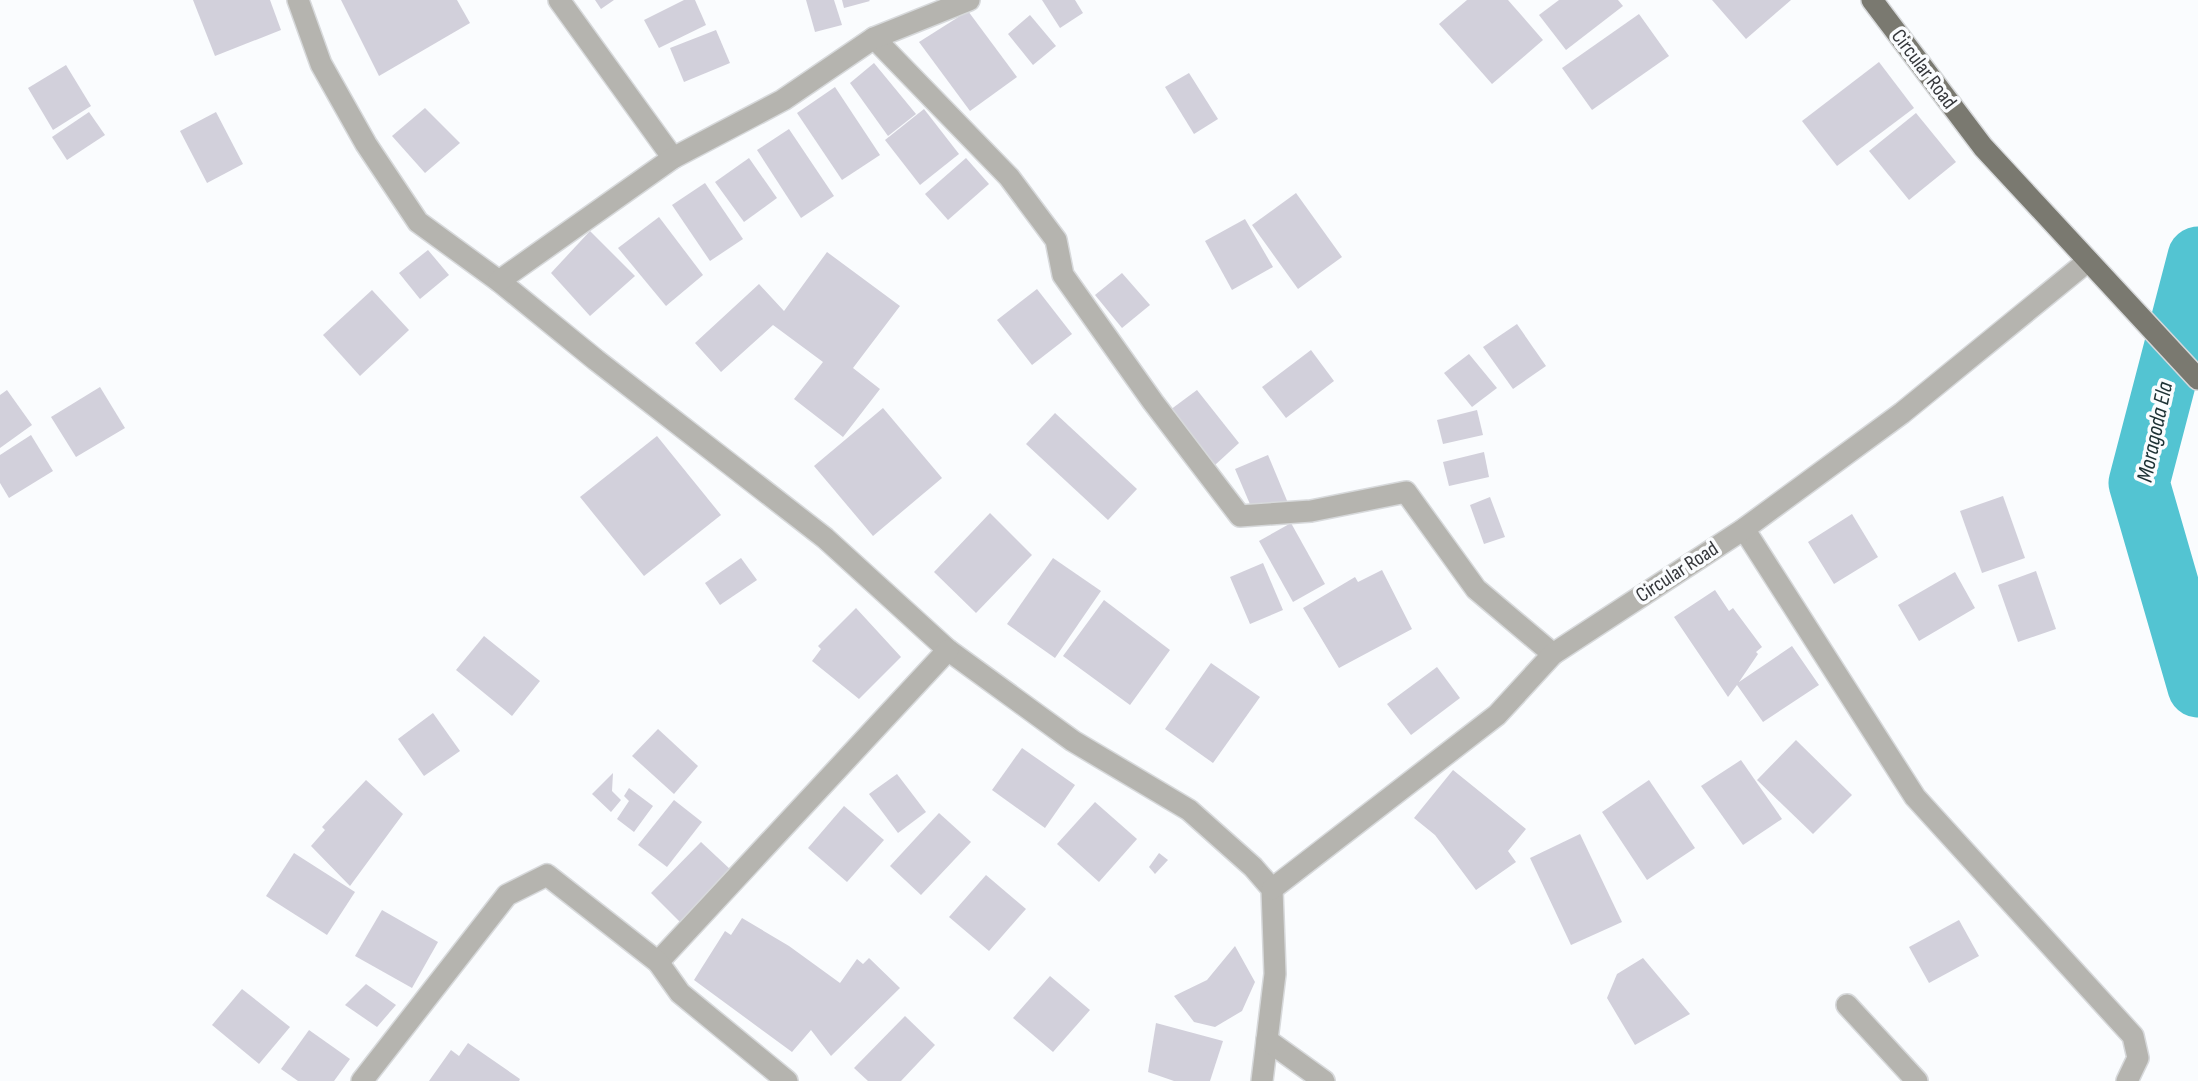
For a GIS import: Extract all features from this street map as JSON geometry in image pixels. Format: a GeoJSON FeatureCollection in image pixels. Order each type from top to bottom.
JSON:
{"type":"FeatureCollection","features":[{"type":"Feature","properties":{"kind":"main road","name":"Circular Road"},"geometry":{"type":"LineString","coordinates":[[1872,0],[1983,147],[2198,379]]}},
{"type":"Feature","properties":{"kind":"street"},"geometry":{"type":"LineString","coordinates":[[298,0],[321,64],[366,144],[418,222],[499,281],[825,538],[947,650],[1073,741],[1189,810],[1253,867],[1272,889],[1275,974],[1262,1081]]}},
{"type":"Feature","properties":{"kind":"street"},"geometry":{"type":"LineString","coordinates":[[559,0],[673,158]]}},
{"type":"Feature","properties":{"kind":"street"},"geometry":{"type":"LineString","coordinates":[[499,281],[673,158],[783,100],[874,38],[969,0]]}},
{"type":"Feature","properties":{"kind":"street"},"geometry":{"type":"LineString","coordinates":[[874,38],[1009,177],[1056,240],[1063,275],[1153,402],[1240,516],[1311,511],[1405,492],[1476,589],[1553,654]]}},
{"type":"Feature","properties":{"kind":"street","name":"Circular Road"},"geometry":{"type":"LineString","coordinates":[[1272,889],[1497,715],[1553,654],[1744,528],[1902,413],[2088,261]]}},
{"type":"Feature","properties":{"kind":"street"},"geometry":{"type":"LineString","coordinates":[[1744,528],[1915,797],[2133,1036],[2138,1058],[2127,1081]]}},
{"type":"Feature","properties":{"kind":"street"},"geometry":{"type":"LineString","coordinates":[[657,962],[947,650]]}},
{"type":"Feature","properties":{"kind":"street"},"geometry":{"type":"LineString","coordinates":[[362,1081],[507,895],[547,875],[657,962],[680,993],[787,1081]]}},
{"type":"Feature","properties":{"kind":"street"},"geometry":{"type":"LineString","coordinates":[[1847,1005],[1917,1081]]}},
{"type":"Feature","properties":{"kind":"street"},"geometry":{"type":"LineString","coordinates":[[1267,1040],[1324,1081]]}},
{"type":"Feature","properties":{"kind":"building"},"geometry":{"type":"Polygon","coordinates":[[[193,0],[270,0],[281,30],[215,56],[193,0]]]}},
{"type":"Feature","properties":{"kind":"building"},"geometry":{"type":"Polygon","coordinates":[[[341,0],[457,0],[470,23],[379,76],[341,0]]]}},
{"type":"Feature","properties":{"kind":"building"},"geometry":{"type":"Polygon","coordinates":[[[595,0],[614,0],[601,9],[595,0]]]}},
{"type":"Feature","properties":{"kind":"building"},"geometry":{"type":"Polygon","coordinates":[[[684,0],[695,0],[706,25],[659,48],[644,20],[684,0]]]}},
{"type":"Feature","properties":{"kind":"building"},"geometry":{"type":"Polygon","coordinates":[[[806,0],[834,0],[842,25],[815,32],[806,0]]]}},
{"type":"Feature","properties":{"kind":"building"},"geometry":{"type":"Polygon","coordinates":[[[842,0],[869,0],[870,1],[844,8],[842,0]]]}},
{"type":"Feature","properties":{"kind":"building"},"geometry":{"type":"Polygon","coordinates":[[[1042,0],[1075,0],[1083,13],[1060,28],[1042,0]]]}},
{"type":"Feature","properties":{"kind":"building"},"geometry":{"type":"Polygon","coordinates":[[[1467,0],[1508,0],[1543,40],[1492,84],[1439,24],[1467,0]]]}},
{"type":"Feature","properties":{"kind":"building"},"geometry":{"type":"Polygon","coordinates":[[[1559,0],[1618,0],[1623,6],[1566,50],[1539,15],[1559,0]]]}},
{"type":"Feature","properties":{"kind":"building"},"geometry":{"type":"Polygon","coordinates":[[[1712,0],[1791,0],[1746,39],[1712,0]]]}},
{"type":"Feature","properties":{"kind":"building"},"geometry":{"type":"Polygon","coordinates":[[[968,11],[1017,77],[970,111],[919,42],[968,11]]]}},
{"type":"Feature","properties":{"kind":"building"},"geometry":{"type":"Polygon","coordinates":[[[1639,14],[1669,56],[1592,110],[1562,68],[1639,14]]]}},
{"type":"Feature","properties":{"kind":"building"},"geometry":{"type":"Polygon","coordinates":[[[1030,15],[1056,46],[1033,65],[1008,34],[1030,15]]]}},
{"type":"Feature","properties":{"kind":"building"},"geometry":{"type":"Polygon","coordinates":[[[716,30],[730,63],[684,82],[670,48],[716,30]]]}},
{"type":"Feature","properties":{"kind":"building"},"geometry":{"type":"Polygon","coordinates":[[[1879,62],[1914,108],[1837,166],[1802,121],[1879,62]]]}},
{"type":"Feature","properties":{"kind":"building"},"geometry":{"type":"Polygon","coordinates":[[[874,63],[916,114],[888,136],[850,83],[874,63]]]}},
{"type":"Feature","properties":{"kind":"building"},"geometry":{"type":"Polygon","coordinates":[[[66,65],[91,106],[53,130],[28,88],[66,65]]]}},
{"type":"Feature","properties":{"kind":"building"},"geometry":{"type":"Polygon","coordinates":[[[1189,73],[1218,119],[1194,134],[1165,87],[1189,73]]]}},
{"type":"Feature","properties":{"kind":"building"},"geometry":{"type":"Polygon","coordinates":[[[835,87],[880,155],[842,180],[797,113],[835,87]]]}},
{"type":"Feature","properties":{"kind":"building"},"geometry":{"type":"Polygon","coordinates":[[[425,108],[460,143],[425,173],[392,136],[425,108]]]}},
{"type":"Feature","properties":{"kind":"building"},"geometry":{"type":"Polygon","coordinates":[[[924,109],[959,154],[920,185],[885,140],[924,109]]]}},
{"type":"Feature","properties":{"kind":"building"},"geometry":{"type":"Polygon","coordinates":[[[89,112],[105,135],[67,160],[52,137],[89,112]]]}},
{"type":"Feature","properties":{"kind":"building"},"geometry":{"type":"Polygon","coordinates":[[[216,112],[243,164],[207,183],[180,131],[216,112]]]}},
{"type":"Feature","properties":{"kind":"building"},"geometry":{"type":"Polygon","coordinates":[[[1916,113],[1956,162],[1909,200],[1869,151],[1916,113]]]}},
{"type":"Feature","properties":{"kind":"building"},"geometry":{"type":"Polygon","coordinates":[[[789,129],[834,196],[801,218],[757,150],[789,129]]]}},
{"type":"Feature","properties":{"kind":"building"},"geometry":{"type":"Polygon","coordinates":[[[749,158],[777,198],[744,222],[715,182],[749,158]]]}},
{"type":"Feature","properties":{"kind":"building"},"geometry":{"type":"Polygon","coordinates":[[[966,158],[989,184],[948,220],[925,194],[966,158]]]}},
{"type":"Feature","properties":{"kind":"building"},"geometry":{"type":"Polygon","coordinates":[[[705,183],[743,239],[710,261],[672,205],[705,183]]]}},
{"type":"Feature","properties":{"kind":"building"},"geometry":{"type":"Polygon","coordinates":[[[1296,193],[1342,257],[1298,289],[1252,225],[1296,193]]]}},
{"type":"Feature","properties":{"kind":"building"},"geometry":{"type":"Polygon","coordinates":[[[659,217],[703,275],[666,306],[618,248],[659,217]]]}},
{"type":"Feature","properties":{"kind":"building"},"geometry":{"type":"Polygon","coordinates":[[[1245,219],[1273,267],[1232,290],[1205,241],[1245,219]]]}},
{"type":"Feature","properties":{"kind":"building"},"geometry":{"type":"Polygon","coordinates":[[[590,231],[635,276],[590,316],[551,273],[590,231]]]}},
{"type":"Feature","properties":{"kind":"building"},"geometry":{"type":"Polygon","coordinates":[[[428,250],[449,275],[420,299],[399,273],[428,250]]]}},
{"type":"Feature","properties":{"kind":"building"},"geometry":{"type":"Polygon","coordinates":[[[827,252],[900,306],[853,368],[880,389],[843,437],[794,399],[823,362],[773,325],[721,372],[695,343],[759,284],[784,311],[827,252]]]}},
{"type":"Feature","properties":{"kind":"building"},"geometry":{"type":"Polygon","coordinates":[[[1122,273],[1150,305],[1122,328],[1095,295],[1122,273]]]}},
{"type":"Feature","properties":{"kind":"building"},"geometry":{"type":"Polygon","coordinates":[[[1037,289],[1072,334],[1032,365],[997,320],[1037,289]]]}},
{"type":"Feature","properties":{"kind":"building"},"geometry":{"type":"Polygon","coordinates":[[[372,290],[409,330],[360,376],[323,335],[372,290]]]}},
{"type":"Feature","properties":{"kind":"building"},"geometry":{"type":"Polygon","coordinates":[[[1517,324],[1546,366],[1513,389],[1483,347],[1517,324]]]}},
{"type":"Feature","properties":{"kind":"building"},"geometry":{"type":"Polygon","coordinates":[[[1311,350],[1334,381],[1286,418],[1262,387],[1311,350]]]}},
{"type":"Feature","properties":{"kind":"building"},"geometry":{"type":"Polygon","coordinates":[[[1469,354],[1497,388],[1472,407],[1444,373],[1469,354]]]}},
{"type":"Feature","properties":{"kind":"building"},"geometry":{"type":"Polygon","coordinates":[[[100,387],[125,428],[76,457],[51,417],[100,387]]]}},
{"type":"Feature","properties":{"kind":"building"},"geometry":{"type":"Polygon","coordinates":[[[7,390],[32,425],[0,448],[0,395],[7,390]]]}},
{"type":"Feature","properties":{"kind":"building"},"geometry":{"type":"Polygon","coordinates":[[[1197,390],[1239,443],[1215,465],[1170,410],[1197,390]]]}},
{"type":"Feature","properties":{"kind":"building"},"geometry":{"type":"Polygon","coordinates":[[[883,408],[942,478],[873,536],[814,466],[883,408]]]}},
{"type":"Feature","properties":{"kind":"building"},"geometry":{"type":"Polygon","coordinates":[[[1477,410],[1483,435],[1443,444],[1437,420],[1477,410]]]}},
{"type":"Feature","properties":{"kind":"building"},"geometry":{"type":"Polygon","coordinates":[[[1055,413],[1137,489],[1108,520],[1026,444],[1055,413]]]}},
{"type":"Feature","properties":{"kind":"building"},"geometry":{"type":"Polygon","coordinates":[[[31,435],[53,471],[9,498],[0,483],[0,455],[31,435]]]}},
{"type":"Feature","properties":{"kind":"building"},"geometry":{"type":"Polygon","coordinates":[[[657,436],[721,515],[644,576],[580,497],[657,436]]]}},
{"type":"Feature","properties":{"kind":"building"},"geometry":{"type":"Polygon","coordinates":[[[1484,452],[1489,477],[1449,486],[1443,462],[1484,452]]]}},
{"type":"Feature","properties":{"kind":"building"},"geometry":{"type":"Polygon","coordinates":[[[1268,455],[1288,503],[1255,516],[1235,469],[1268,455]]]}},
{"type":"Feature","properties":{"kind":"building"},"geometry":{"type":"Polygon","coordinates":[[[2003,496],[2025,558],[1982,573],[1960,511],[2003,496]]]}},
{"type":"Feature","properties":{"kind":"building"},"geometry":{"type":"Polygon","coordinates":[[[1490,497],[1505,537],[1484,544],[1470,505],[1490,497]]]}},
{"type":"Feature","properties":{"kind":"building"},"geometry":{"type":"Polygon","coordinates":[[[990,513],[1032,555],[976,613],[934,572],[990,513]]]}},
{"type":"Feature","properties":{"kind":"building"},"geometry":{"type":"Polygon","coordinates":[[[1852,514],[1878,557],[1834,584],[1808,542],[1852,514]]]}},
{"type":"Feature","properties":{"kind":"building"},"geometry":{"type":"Polygon","coordinates":[[[1291,523],[1325,584],[1293,602],[1259,541],[1291,523]]]}},
{"type":"Feature","properties":{"kind":"building"},"geometry":{"type":"Polygon","coordinates":[[[741,558],[757,580],[720,605],[705,583],[741,558]]]}},
{"type":"Feature","properties":{"kind":"building"},"geometry":{"type":"Polygon","coordinates":[[[1053,558],[1101,591],[1055,658],[1007,624],[1053,558]]]}},
{"type":"Feature","properties":{"kind":"building"},"geometry":{"type":"Polygon","coordinates":[[[1263,563],[1283,610],[1250,624],[1230,577],[1263,563]]]}},
{"type":"Feature","properties":{"kind":"building"},"geometry":{"type":"Polygon","coordinates":[[[1382,570],[1412,629],[1339,668],[1303,608],[1355,577],[1358,582],[1382,570]]]}},
{"type":"Feature","properties":{"kind":"building"},"geometry":{"type":"Polygon","coordinates":[[[2036,571],[2056,629],[2018,642],[1998,585],[2036,571]]]}},
{"type":"Feature","properties":{"kind":"building"},"geometry":{"type":"Polygon","coordinates":[[[1955,572],[1975,608],[1919,641],[1898,605],[1955,572]]]}},
{"type":"Feature","properties":{"kind":"building"},"geometry":{"type":"Polygon","coordinates":[[[1715,590],[1729,611],[1733,608],[1762,647],[1756,652],[1758,654],[1739,682],[1792,646],[1819,685],[1763,722],[1737,685],[1728,697],[1674,617],[1715,590]]]}},
{"type":"Feature","properties":{"kind":"building"},"geometry":{"type":"Polygon","coordinates":[[[1104,600],[1170,650],[1130,705],[1063,656],[1104,600]]]}},
{"type":"Feature","properties":{"kind":"building"},"geometry":{"type":"Polygon","coordinates":[[[856,608],[901,657],[859,699],[812,661],[821,649],[818,646],[856,608]]]}},
{"type":"Feature","properties":{"kind":"building"},"geometry":{"type":"Polygon","coordinates":[[[484,636],[540,681],[512,716],[456,670],[484,636]]]}},
{"type":"Feature","properties":{"kind":"building"},"geometry":{"type":"Polygon","coordinates":[[[1211,663],[1260,697],[1213,763],[1165,729],[1211,663]]]}},
{"type":"Feature","properties":{"kind":"building"},"geometry":{"type":"Polygon","coordinates":[[[1437,667],[1460,698],[1411,735],[1387,704],[1437,667]]]}},
{"type":"Feature","properties":{"kind":"building"},"geometry":{"type":"Polygon","coordinates":[[[433,713],[460,751],[424,776],[398,739],[433,713]]]}},
{"type":"Feature","properties":{"kind":"building"},"geometry":{"type":"Polygon","coordinates":[[[658,729],[698,766],[674,794],[632,756],[658,729]]]}},
{"type":"Feature","properties":{"kind":"building"},"geometry":{"type":"Polygon","coordinates":[[[1796,740],[1852,795],[1813,834],[1757,780],[1796,740]]]}},
{"type":"Feature","properties":{"kind":"building"},"geometry":{"type":"Polygon","coordinates":[[[1022,748],[1075,785],[1045,828],[992,790],[1022,748]]]}},
{"type":"Feature","properties":{"kind":"building"},"geometry":{"type":"Polygon","coordinates":[[[1741,760],[1782,819],[1743,845],[1701,786],[1741,760]]]}},
{"type":"Feature","properties":{"kind":"building"},"geometry":{"type":"Polygon","coordinates":[[[1453,770],[1526,829],[1508,851],[1516,862],[1476,890],[1435,835],[1414,818],[1453,770]]]}},
{"type":"Feature","properties":{"kind":"building"},"geometry":{"type":"Polygon","coordinates":[[[613,773],[612,791],[621,800],[611,812],[592,794],[613,773]]]}},
{"type":"Feature","properties":{"kind":"building"},"geometry":{"type":"Polygon","coordinates":[[[897,774],[926,812],[898,833],[869,794],[897,774]]]}},
{"type":"Feature","properties":{"kind":"building"},"geometry":{"type":"Polygon","coordinates":[[[366,780],[403,814],[350,886],[311,846],[325,830],[322,827],[366,780]]]}},
{"type":"Feature","properties":{"kind":"building"},"geometry":{"type":"Polygon","coordinates":[[[1649,780],[1695,848],[1647,880],[1602,812],[1649,780]]]}},
{"type":"Feature","properties":{"kind":"building"},"geometry":{"type":"Polygon","coordinates":[[[629,788],[653,806],[634,832],[617,819],[629,801],[624,796],[629,788]]]}},
{"type":"Feature","properties":{"kind":"building"},"geometry":{"type":"Polygon","coordinates":[[[674,800],[702,822],[667,867],[638,845],[674,800]]]}},
{"type":"Feature","properties":{"kind":"building"},"geometry":{"type":"Polygon","coordinates":[[[1095,802],[1137,839],[1099,882],[1057,844],[1095,802]]]}},
{"type":"Feature","properties":{"kind":"building"},"geometry":{"type":"Polygon","coordinates":[[[844,806],[884,840],[847,882],[808,848],[844,806]]]}},
{"type":"Feature","properties":{"kind":"building"},"geometry":{"type":"Polygon","coordinates":[[[939,813],[971,842],[921,895],[890,866],[939,813]]]}},
{"type":"Feature","properties":{"kind":"building"},"geometry":{"type":"Polygon","coordinates":[[[1580,834],[1622,922],[1571,945],[1530,858],[1580,834]]]}},
{"type":"Feature","properties":{"kind":"building"},"geometry":{"type":"Polygon","coordinates":[[[701,842],[732,871],[681,923],[651,893],[701,842]]]}},
{"type":"Feature","properties":{"kind":"building"},"geometry":{"type":"Polygon","coordinates":[[[294,853],[355,892],[327,935],[266,896],[294,853]]]}},
{"type":"Feature","properties":{"kind":"building"},"geometry":{"type":"Polygon","coordinates":[[[1159,853],[1168,860],[1155,874],[1149,867],[1159,853]]]}},
{"type":"Feature","properties":{"kind":"building"},"geometry":{"type":"Polygon","coordinates":[[[986,875],[1026,909],[989,951],[949,917],[986,875]]]}},
{"type":"Feature","properties":{"kind":"building"},"geometry":{"type":"Polygon","coordinates":[[[382,910],[438,942],[412,988],[355,956],[382,910]]]}},
{"type":"Feature","properties":{"kind":"building"},"geometry":{"type":"Polygon","coordinates":[[[742,918],[789,946],[840,983],[857,959],[863,964],[869,958],[900,988],[831,1056],[811,1030],[792,1052],[694,980],[725,931],[731,935],[742,918]]]}},
{"type":"Feature","properties":{"kind":"building"},"geometry":{"type":"Polygon","coordinates":[[[1959,920],[1979,956],[1929,983],[1909,947],[1959,920]]]}},
{"type":"Feature","properties":{"kind":"building"},"geometry":{"type":"Polygon","coordinates":[[[1235,946],[1255,982],[1242,1011],[1215,1027],[1194,1022],[1174,996],[1207,980],[1235,946]]]}},
{"type":"Feature","properties":{"kind":"building"},"geometry":{"type":"Polygon","coordinates":[[[1643,958],[1690,1014],[1635,1045],[1607,998],[1617,974],[1643,958]]]}},
{"type":"Feature","properties":{"kind":"building"},"geometry":{"type":"Polygon","coordinates":[[[1050,976],[1090,1010],[1053,1052],[1013,1018],[1050,976]]]}},
{"type":"Feature","properties":{"kind":"building"},"geometry":{"type":"Polygon","coordinates":[[[366,984],[396,1005],[377,1027],[345,1005],[366,984]]]}},
{"type":"Feature","properties":{"kind":"building"},"geometry":{"type":"Polygon","coordinates":[[[242,989],[290,1027],[259,1064],[212,1025],[242,989]]]}},
{"type":"Feature","properties":{"kind":"building"},"geometry":{"type":"Polygon","coordinates":[[[905,1016],[935,1045],[901,1081],[868,1081],[854,1068],[905,1016]]]}},
{"type":"Feature","properties":{"kind":"building"},"geometry":{"type":"Polygon","coordinates":[[[1156,1023],[1223,1041],[1210,1081],[1174,1081],[1148,1072],[1156,1023]]]}},
{"type":"Feature","properties":{"kind":"building"},"geometry":{"type":"Polygon","coordinates":[[[309,1030],[350,1059],[334,1081],[298,1081],[281,1069],[309,1030]]]}},
{"type":"Feature","properties":{"kind":"building"},"geometry":{"type":"Polygon","coordinates":[[[468,1043],[520,1079],[519,1081],[429,1081],[451,1050],[459,1056],[468,1043]]]}},
{"type":"Feature","properties":{"kind":"waterway","name":"Moragoda Ela"},"geometry":{"type":"LineString","coordinates":[[2198,257],[2139,483],[2198,687]]}}]}
